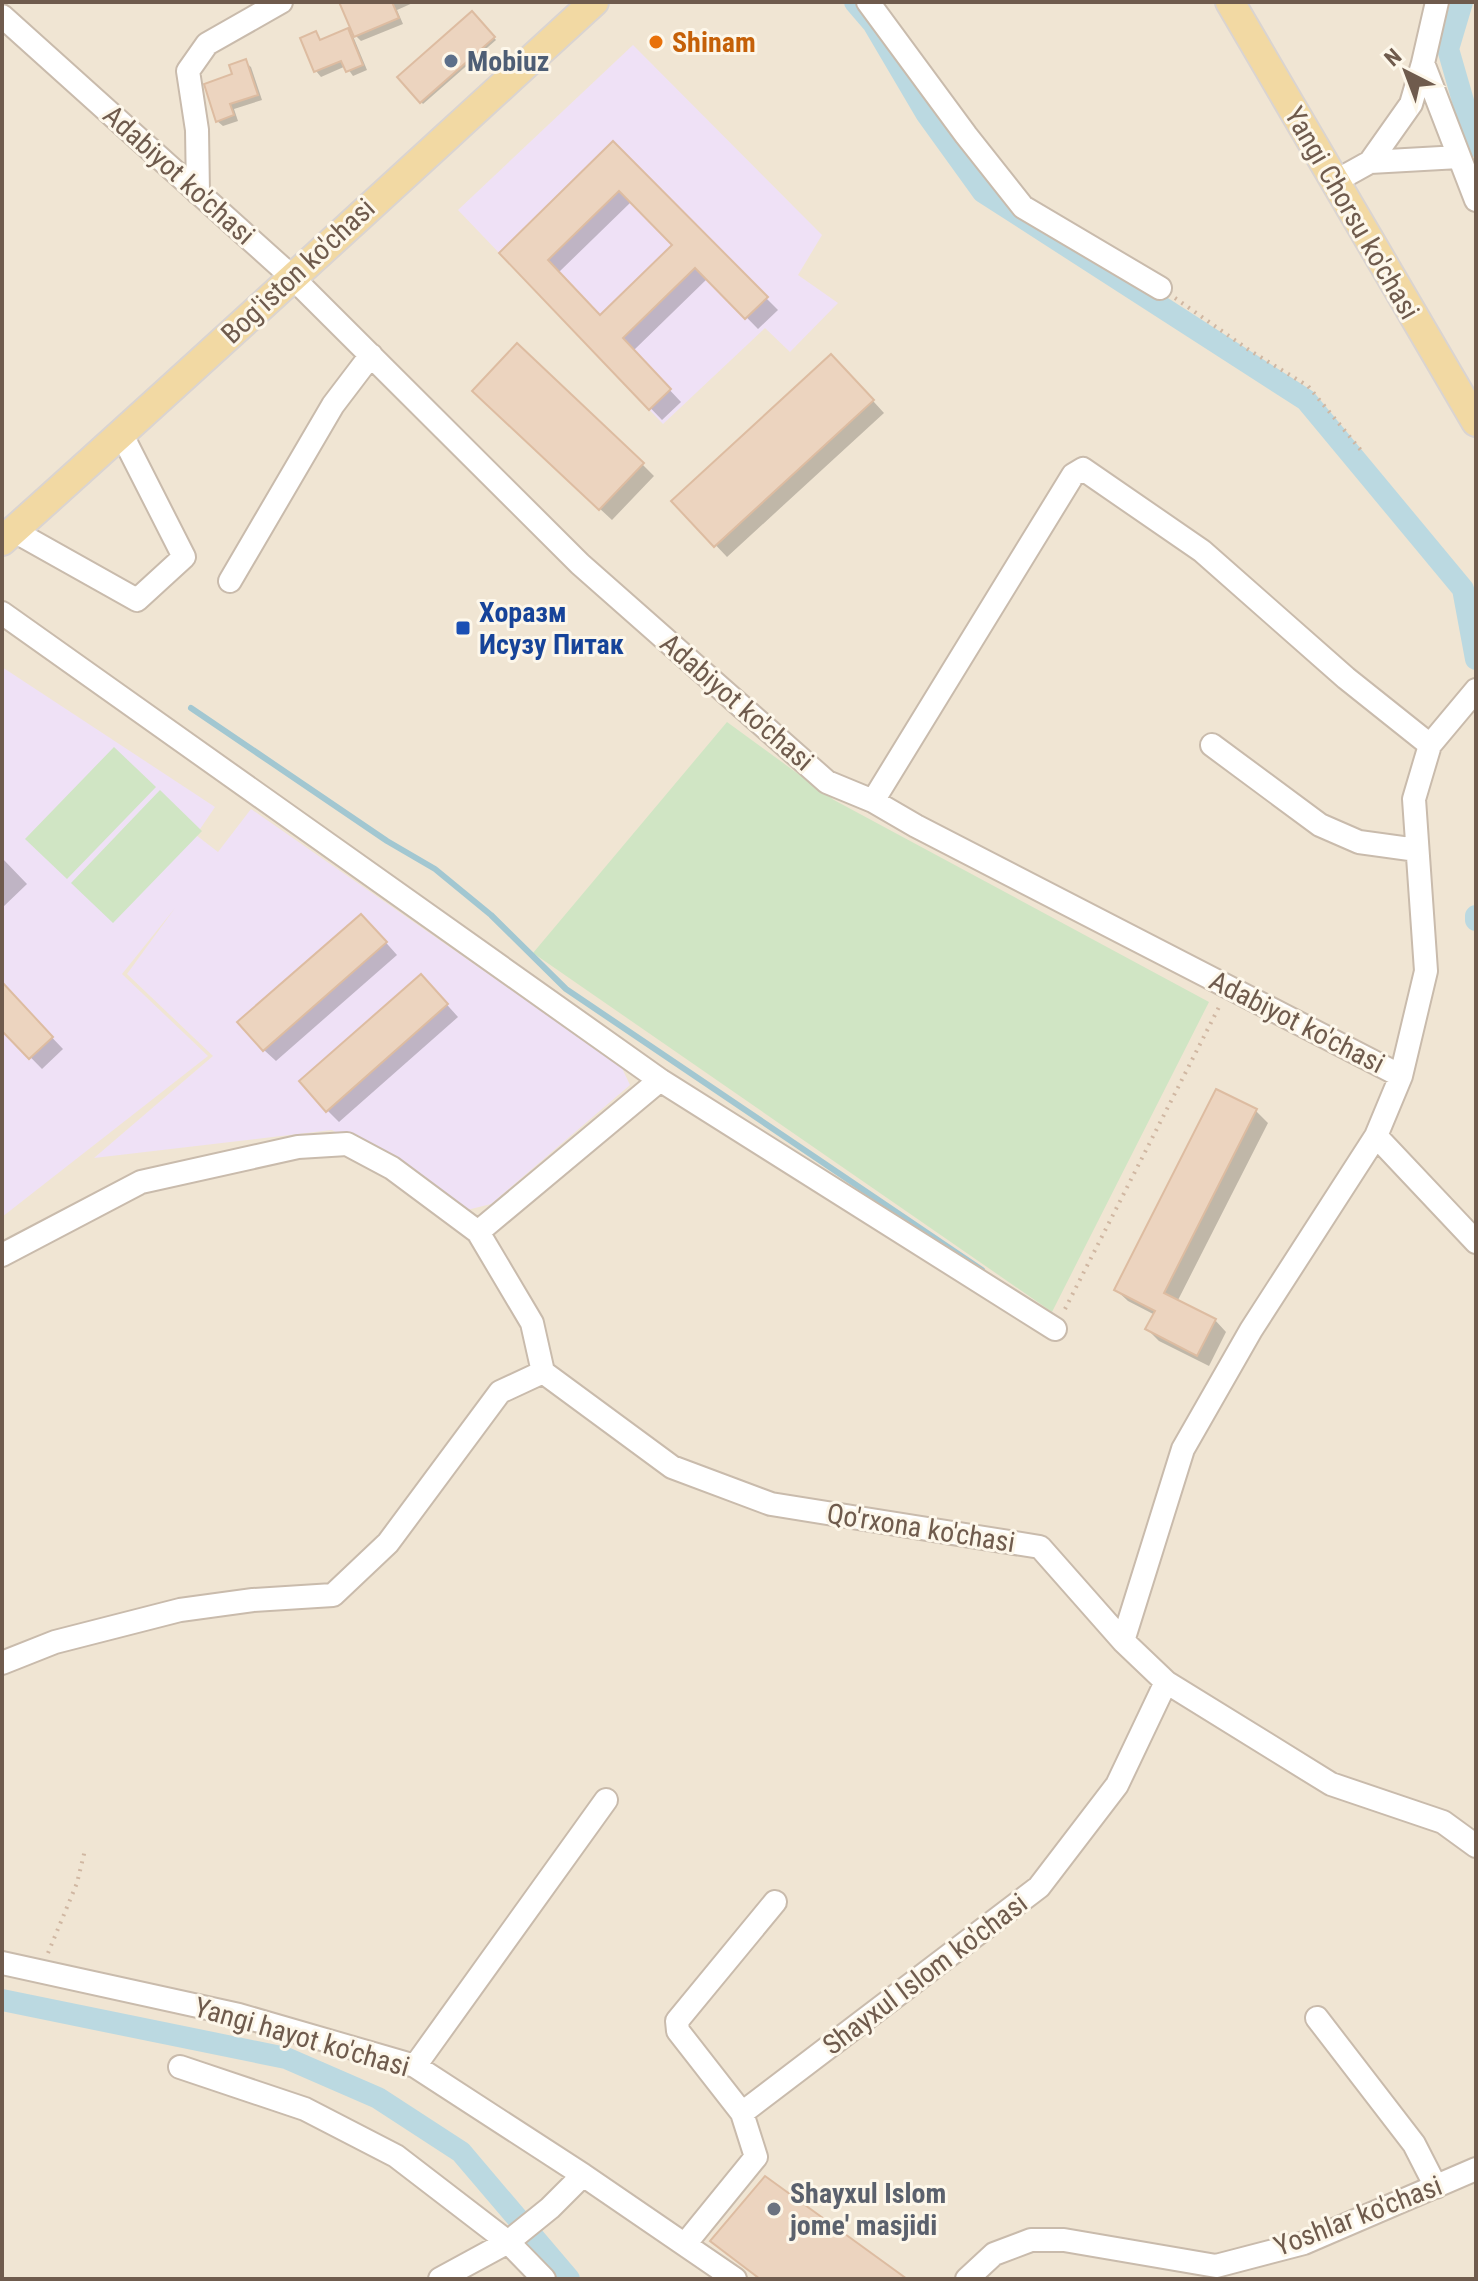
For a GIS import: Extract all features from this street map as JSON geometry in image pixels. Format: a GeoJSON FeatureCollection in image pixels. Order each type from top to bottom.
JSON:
{"type":"FeatureCollection","features":[{"type":"Feature","properties":{"kind":"main road","name":"Bog'iston ko'chasi"},"geometry":{"type":"LineString","coordinates":[[8,536],[594,2]]}},
{"type":"Feature","properties":{"kind":"main road","name":"Yangi Chorsu ko'chasi"},"geometry":{"type":"LineString","coordinates":[[1230,2],[1476,422]]}},
{"type":"Feature","properties":{"kind":"street"},"geometry":{"type":"LineString","coordinates":[[198,193],[197,130],[188,71],[207,44],[281,2]]}},
{"type":"Feature","properties":{"kind":"street"},"geometry":{"type":"LineString","coordinates":[[868,2],[1023,207],[1160,288]]}},
{"type":"Feature","properties":{"kind":"street"},"geometry":{"type":"LineString","coordinates":[[1334,182],[1370,162],[1411,104],[1437,2]]}},
{"type":"Feature","properties":{"kind":"street","name":"Adabiyot ko'chasi"},"geometry":{"type":"LineString","coordinates":[[2,16],[291,276],[592,574],[827,782],[873,801],[1401,1076]]}},
{"type":"Feature","properties":{"kind":"street"},"geometry":{"type":"LineString","coordinates":[[1423,63],[1467,167],[1476,200]]}},
{"type":"Feature","properties":{"kind":"street"},"geometry":{"type":"LineString","coordinates":[[1370,162],[1467,167]]}},
{"type":"Feature","properties":{"kind":"street"},"geometry":{"type":"LineString","coordinates":[[230,581],[333,405],[371,355]]}},
{"type":"Feature","properties":{"kind":"street"},"geometry":{"type":"LineString","coordinates":[[8,536],[137,600],[184,557],[122,435]]}},
{"type":"Feature","properties":{"kind":"street"},"geometry":{"type":"LineString","coordinates":[[873,801],[1073,475],[1083,469],[1202,551],[1346,678],[1430,745]]}},
{"type":"Feature","properties":{"kind":"street"},"geometry":{"type":"LineString","coordinates":[[2,613],[660,1080],[1055,1329]]}},
{"type":"Feature","properties":{"kind":"street","name":"Adabiyot ko'chasi"},"geometry":{"type":"LineString","coordinates":[[1123,1641],[1183,1449],[1251,1330],[1376,1136],[1401,1076],[1426,971],[1414,799],[1430,745],[1476,690]]}},
{"type":"Feature","properties":{"kind":"street"},"geometry":{"type":"LineString","coordinates":[[1212,745],[1320,825],[1359,842],[1417,850]]}},
{"type":"Feature","properties":{"kind":"street"},"geometry":{"type":"LineString","coordinates":[[478,1232],[660,1080]]}},
{"type":"Feature","properties":{"kind":"street"},"geometry":{"type":"LineString","coordinates":[[1376,1136],[1476,1242]]}},
{"type":"Feature","properties":{"kind":"street"},"geometry":{"type":"LineString","coordinates":[[2,1255],[141,1182],[298,1147],[347,1144],[392,1168],[478,1232],[532,1323],[543,1372],[500,1392],[388,1543],[333,1595],[253,1600],[180,1610],[55,1642],[2,1663]]}},
{"type":"Feature","properties":{"kind":"street","name":"Qo'rxona ko'chasi"},"geometry":{"type":"LineString","coordinates":[[543,1372],[672,1467],[771,1504],[1040,1547],[1123,1641],[1166,1682],[1331,1784],[1443,1822],[1476,1846]]}},
{"type":"Feature","properties":{"kind":"street","name":"Shayxul Islom ko'chasi"},"geometry":{"type":"LineString","coordinates":[[742,2113],[1039,1887],[1117,1785],[1166,1682]]}},
{"type":"Feature","properties":{"kind":"street"},"geometry":{"type":"LineString","coordinates":[[415,2066],[606,1800]]}},
{"type":"Feature","properties":{"kind":"street"},"geometry":{"type":"LineString","coordinates":[[686,2243],[756,2157],[742,2113],[678,2031],[677,2021],[775,1902]]}},
{"type":"Feature","properties":{"kind":"street","name":"Yangi hayot ko'chasi"},"geometry":{"type":"LineString","coordinates":[[2,1963],[239,2015],[415,2066],[686,2243],[735,2279]]}},
{"type":"Feature","properties":{"kind":"street"},"geometry":{"type":"LineString","coordinates":[[1317,2018],[1414,2144],[1436,2187]]}},
{"type":"Feature","properties":{"kind":"street"},"geometry":{"type":"LineString","coordinates":[[180,2067],[305,2109],[396,2156],[508,2242],[544,2279]]}},
{"type":"Feature","properties":{"kind":"street","name":"Yoshlar ko'chasi"},"geometry":{"type":"LineString","coordinates":[[967,2279],[994,2254],[1031,2240],[1064,2240],[1216,2266],[1304,2243],[1476,2169]]}},
{"type":"Feature","properties":{"kind":"street"},"geometry":{"type":"LineString","coordinates":[[440,2279],[508,2242],[550,2208],[583,2175]]}},
{"type":"Feature","properties":{"kind":"path"},"geometry":{"type":"LineString","coordinates":[[1160,288],[1249,350],[1308,386],[1364,454]]}},
{"type":"Feature","properties":{"kind":"path"},"geometry":{"type":"LineString","coordinates":[[1055,1329],[1229,988]]}},
{"type":"Feature","properties":{"kind":"path"},"geometry":{"type":"LineString","coordinates":[[39,1972],[77,1883],[85,1850]]}},
{"type":"Feature","properties":{"kind":"shaded area"},"geometry":{"type":"Polygon","coordinates":[[[2,2],[1476,2],[1476,2279],[2,2279],[2,2]]]}},
{"type":"Feature","properties":{"kind":"shaded area"},"geometry":{"type":"Polygon","coordinates":[[[633,45],[822,235],[798,275],[838,303],[790,352],[765,328],[663,424],[458,210],[633,45]]]}},
{"type":"Feature","properties":{"kind":"shaded area"},"geometry":{"type":"Polygon","coordinates":[[[2,667],[215,807],[196,835],[218,852],[251,809],[621,1066],[630,1085],[491,1204],[467,1210],[332,1130],[94,1158],[213,1056],[127,974],[175,908],[122,974],[208,1056],[2,1217],[2,667]]]}},
{"type":"Feature","properties":{"kind":"green space"},"geometry":{"type":"Polygon","coordinates":[[[727,722],[834,800],[1209,1002],[1052,1312],[533,953],[727,722]]]}},
{"type":"Feature","properties":{"kind":"green space"},"geometry":{"type":"Polygon","coordinates":[[[114,747],[156,787],[67,879],[25,839],[114,747]]]}},
{"type":"Feature","properties":{"kind":"green space"},"geometry":{"type":"Polygon","coordinates":[[[160,790],[202,831],[113,923],[71,883],[160,790]]]}},
{"type":"Feature","properties":{"kind":"building"},"geometry":{"type":"Polygon","coordinates":[[[339,2],[392,2],[399,18],[354,37],[339,2]]]}},
{"type":"Feature","properties":{"kind":"building"},"geometry":{"type":"Polygon","coordinates":[[[472,11],[495,37],[420,103],[397,77],[472,11]]]}},
{"type":"Feature","properties":{"kind":"building"},"geometry":{"type":"Polygon","coordinates":[[[348,28],[363,65],[346,72],[341,61],[314,72],[300,38],[316,31],[320,40],[348,28]]]}},
{"type":"Feature","properties":{"kind":"building"},"geometry":{"type":"Polygon","coordinates":[[[246,59],[258,95],[230,104],[234,115],[216,122],[204,84],[232,74],[229,65],[246,59]]]}},
{"type":"Feature","properties":{"kind":"building"},"geometry":{"type":"Polygon","coordinates":[[[613,141],[768,297],[745,319],[695,268],[623,338],[671,389],[649,410],[499,253],[613,141]],[[619,191],[548,260],[600,315],[672,245],[619,191]]]}},
{"type":"Feature","properties":{"kind":"building"},"geometry":{"type":"Polygon","coordinates":[[[517,343],[644,463],[599,510],[472,391],[517,343]]]}},
{"type":"Feature","properties":{"kind":"building"},"geometry":{"type":"Polygon","coordinates":[[[831,354],[874,400],[714,547],[671,501],[831,354]]]}},
{"type":"Feature","properties":{"kind":"building"},"geometry":{"type":"Polygon","coordinates":[[[361,914],[387,942],[263,1051],[237,1022],[361,914]]]}},
{"type":"Feature","properties":{"kind":"building"},"geometry":{"type":"Polygon","coordinates":[[[421,974],[448,1004],[326,1112],[299,1081],[421,974]]]}},
{"type":"Feature","properties":{"kind":"building"},"geometry":{"type":"Polygon","coordinates":[[[2,982],[53,1037],[29,1059],[2,1031],[2,982]]]}},
{"type":"Feature","properties":{"kind":"building"},"geometry":{"type":"Polygon","coordinates":[[[1216,1089],[1257,1109],[1164,1293],[1216,1319],[1197,1356],[1145,1329],[1155,1311],[1114,1290],[1216,1089]]]}},
{"type":"Feature","properties":{"kind":"building","name":"Shayxul Islom jome' masjidi"},"geometry":{"type":"Polygon","coordinates":[[[765,2176],[907,2279],[760,2279],[710,2241],[765,2176]]]}},
{"type":"Feature","properties":{"kind":"waterway"},"geometry":{"type":"LineString","coordinates":[[855,2],[873,23],[926,113],[983,192],[1306,400],[1463,589],[1476,659]]}},
{"type":"Feature","properties":{"kind":"waterway"},"geometry":{"type":"LineString","coordinates":[[1462,2],[1448,49],[1476,146]]}},
{"type":"Feature","properties":{"kind":"waterway"},"geometry":{"type":"LineString","coordinates":[[191,708],[387,841],[435,869],[491,915],[566,989],[982,1270]]}},
{"type":"Feature","properties":{"kind":"waterway"},"geometry":{"type":"LineString","coordinates":[[2,2000],[286,2058],[378,2098],[461,2152],[569,2279]]}},
{"type":"Feature","properties":{"kind":"place","name":"Shinam"},"geometry":{"type":"Point","coordinates":[656,42]}},
{"type":"Feature","properties":{"kind":"place","name":"Mobiuz"},"geometry":{"type":"Point","coordinates":[451,61]}},
{"type":"Feature","properties":{"kind":"place","name":"Хоразм Исузу Питак"},"geometry":{"type":"Point","coordinates":[463,628]}},
{"type":"Feature","properties":{"kind":"place","name":"Shayxul Islom jome' masjidi"},"geometry":{"type":"Point","coordinates":[774,2209]}}]}
